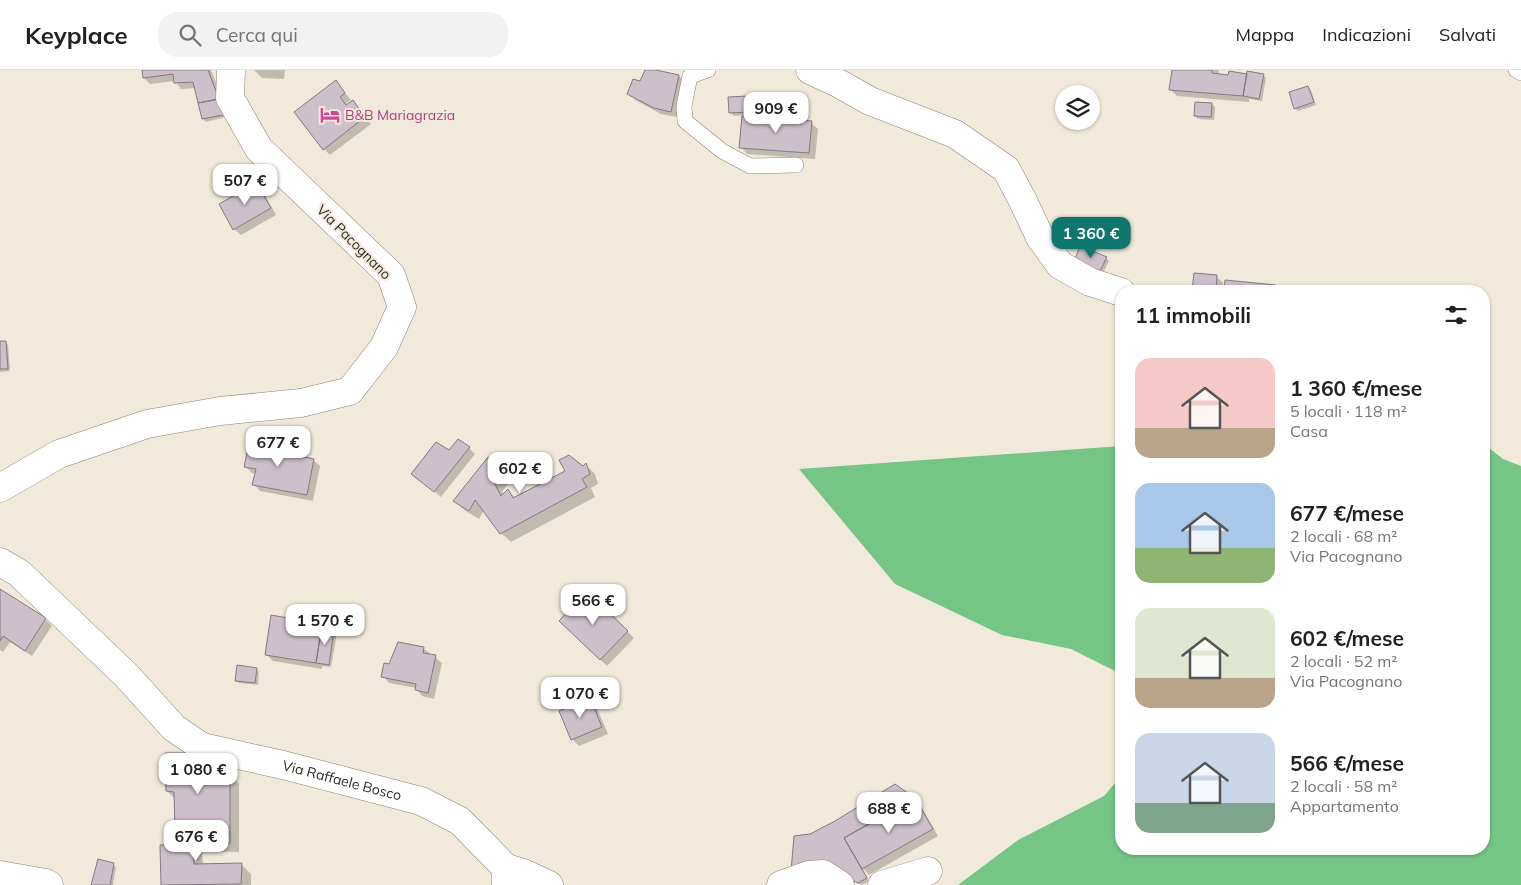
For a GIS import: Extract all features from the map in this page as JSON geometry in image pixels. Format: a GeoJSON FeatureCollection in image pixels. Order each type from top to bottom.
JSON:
{"type":"FeatureCollection","features":[{"type":"Feature","properties":{"kind":"street","name":"Via Pacognano"},"geometry":{"type":"LineString","coordinates":[[0,488],[59,454],[147,424],[220,411],[301,403],[350,390],[384,347],[402,307],[391,275],[259,149],[230,98],[231,70]]}},
{"type":"Feature","properties":{"kind":"street"},"geometry":{"type":"LineString","coordinates":[[810,70],[870,101],[955,134],[1006,169],[1040,237],[1060,265],[1090,282],[1115,290]]}},
{"type":"Feature","properties":{"kind":"street","name":"Via Raffaele Bosco"},"geometry":{"type":"LineString","coordinates":[[0,562],[19,573],[126,675],[174,728],[202,747],[283,765],[421,801],[460,821],[506,877]]}},
{"type":"Feature","properties":{"kind":"street"},"geometry":{"type":"LineString","coordinates":[[882,885],[928,871]]}},
{"type":"Feature","properties":{"kind":"street"},"geometry":{"type":"LineString","coordinates":[[506,877],[523,873],[549,885]]}},
{"type":"Feature","properties":{"kind":"street"},"geometry":{"type":"LineString","coordinates":[[781,885],[809,875],[823,874],[840,885]]}},
{"type":"Feature","properties":{"kind":"street"},"geometry":{"type":"LineString","coordinates":[[0,875],[49,885]]}},
{"type":"Feature","properties":{"kind":"lane"},"geometry":{"type":"LineString","coordinates":[[708,70],[690,76],[684,106],[686,121],[722,151],[750,166],[796,165]]}},
{"type":"Feature","properties":{"kind":"lane"},"geometry":{"type":"LineString","coordinates":[[1516,70],[1521,72]]}},
{"type":"Feature","properties":{"kind":"green space"},"geometry":{"type":"Polygon","coordinates":[[[1115,446],[1115,671],[1071,649],[1002,635],[895,584],[799,469],[1115,446]]]}},
{"type":"Feature","properties":{"kind":"green space"},"geometry":{"type":"Polygon","coordinates":[[[1490,449],[1503,459],[1521,466],[1521,885],[958,885],[1018,840],[1104,796],[1115,783],[1115,855],[1490,855],[1490,449]]]}},
{"type":"Feature","properties":{"kind":"building"},"geometry":{"type":"Polygon","coordinates":[[[142,70],[208,70],[219,99],[198,103],[193,82],[174,83],[173,74],[143,78],[142,70]]]}},
{"type":"Feature","properties":{"kind":"building"},"geometry":{"type":"Polygon","coordinates":[[[645,70],[656,70],[679,75],[671,112],[654,108],[627,94],[633,79],[640,81],[645,70]]]}},
{"type":"Feature","properties":{"kind":"building"},"geometry":{"type":"Polygon","coordinates":[[[1172,70],[1212,70],[1212,73],[1228,75],[1229,71],[1247,74],[1243,96],[1169,90],[1172,70]]]}},
{"type":"Feature","properties":{"kind":"building"},"geometry":{"type":"Polygon","coordinates":[[[1247,71],[1264,74],[1259,99],[1243,96],[1247,71]]]}},
{"type":"Feature","properties":{"kind":"building","name":"B&B Mariagrazia"},"geometry":{"type":"Polygon","coordinates":[[[336,80],[345,93],[340,97],[346,105],[353,100],[365,117],[323,150],[294,112],[336,80]]]}},
{"type":"Feature","properties":{"kind":"building"},"geometry":{"type":"Polygon","coordinates":[[[1308,86],[1314,102],[1294,109],[1289,92],[1308,86]]]}},
{"type":"Feature","properties":{"kind":"building"},"geometry":{"type":"Polygon","coordinates":[[[748,96],[749,112],[729,113],[728,97],[748,96]]]}},
{"type":"Feature","properties":{"kind":"building"},"geometry":{"type":"Polygon","coordinates":[[[219,99],[223,115],[202,119],[198,103],[219,99]]]}},
{"type":"Feature","properties":{"kind":"building"},"geometry":{"type":"Polygon","coordinates":[[[1195,102],[1212,103],[1211,117],[1194,116],[1195,102]]]}},
{"type":"Feature","properties":{"kind":"building"},"geometry":{"type":"Polygon","coordinates":[[[742,116],[812,121],[809,153],[739,148],[742,116]]]}},
{"type":"Feature","properties":{"kind":"building"},"geometry":{"type":"Polygon","coordinates":[[[256,183],[271,208],[233,230],[219,204],[256,183]]]}},
{"type":"Feature","properties":{"kind":"building"},"geometry":{"type":"Polygon","coordinates":[[[1080,246],[1107,257],[1099,273],[1075,259],[1080,246]]]}},
{"type":"Feature","properties":{"kind":"building"},"geometry":{"type":"Polygon","coordinates":[[[1194,273],[1217,275],[1216,285],[1193,285],[1194,273]]]}},
{"type":"Feature","properties":{"kind":"building"},"geometry":{"type":"Polygon","coordinates":[[[1225,280],[1276,285],[1225,285],[1225,280]]]}},
{"type":"Feature","properties":{"kind":"building"},"geometry":{"type":"Polygon","coordinates":[[[0,341],[6,341],[8,369],[0,369],[0,341]]]}},
{"type":"Feature","properties":{"kind":"building"},"geometry":{"type":"Polygon","coordinates":[[[250,438],[274,443],[273,450],[314,459],[307,495],[252,485],[256,469],[244,467],[250,438]]]}},
{"type":"Feature","properties":{"kind":"building"},"geometry":{"type":"Polygon","coordinates":[[[458,439],[470,447],[434,492],[411,474],[436,442],[449,450],[458,439]]]}},
{"type":"Feature","properties":{"kind":"building"},"geometry":{"type":"Polygon","coordinates":[[[569,455],[583,466],[586,463],[590,474],[582,479],[587,487],[500,534],[475,500],[469,511],[453,501],[488,457],[502,469],[494,482],[501,496],[508,489],[513,498],[565,471],[559,460],[569,455]]]}},
{"type":"Feature","properties":{"kind":"building"},"geometry":{"type":"Polygon","coordinates":[[[0,589],[46,618],[25,651],[3,636],[0,641],[0,589]]]}},
{"type":"Feature","properties":{"kind":"building"},"geometry":{"type":"Polygon","coordinates":[[[587,591],[628,631],[600,660],[559,621],[587,591]]]}},
{"type":"Feature","properties":{"kind":"building"},"geometry":{"type":"Polygon","coordinates":[[[271,615],[322,624],[316,663],[265,655],[271,615]]]}},
{"type":"Feature","properties":{"kind":"building"},"geometry":{"type":"Polygon","coordinates":[[[322,627],[334,629],[329,665],[316,663],[322,627]]]}},
{"type":"Feature","properties":{"kind":"building"},"geometry":{"type":"Polygon","coordinates":[[[398,642],[424,647],[423,653],[436,655],[428,693],[415,690],[416,684],[381,677],[384,663],[389,664],[398,642]]]}},
{"type":"Feature","properties":{"kind":"building"},"geometry":{"type":"Polygon","coordinates":[[[237,665],[257,668],[255,683],[235,681],[237,665]]]}},
{"type":"Feature","properties":{"kind":"building"},"geometry":{"type":"Polygon","coordinates":[[[590,698],[602,727],[571,740],[559,711],[590,698]]]}},
{"type":"Feature","properties":{"kind":"building"},"geometry":{"type":"Polygon","coordinates":[[[165,753],[192,753],[192,765],[209,764],[209,772],[230,772],[230,832],[175,833],[174,792],[166,791],[165,753]]]}},
{"type":"Feature","properties":{"kind":"building"},"geometry":{"type":"Polygon","coordinates":[[[895,784],[915,798],[844,838],[867,878],[858,883],[817,863],[791,871],[794,836],[810,834],[895,784]]]}},
{"type":"Feature","properties":{"kind":"building"},"geometry":{"type":"Polygon","coordinates":[[[915,798],[933,829],[862,869],[844,838],[915,798]]]}},
{"type":"Feature","properties":{"kind":"building"},"geometry":{"type":"Polygon","coordinates":[[[230,832],[230,843],[193,842],[194,864],[242,863],[241,884],[161,885],[160,845],[173,845],[175,833],[230,832]]]}},
{"type":"Feature","properties":{"kind":"building"},"geometry":{"type":"Polygon","coordinates":[[[98,859],[114,863],[110,885],[91,885],[98,859]]]}},
{"type":"Feature","properties":{"kind":"place","name":"B&B Mariagrazia"},"geometry":{"type":"Point","coordinates":[330,115]}}]}
